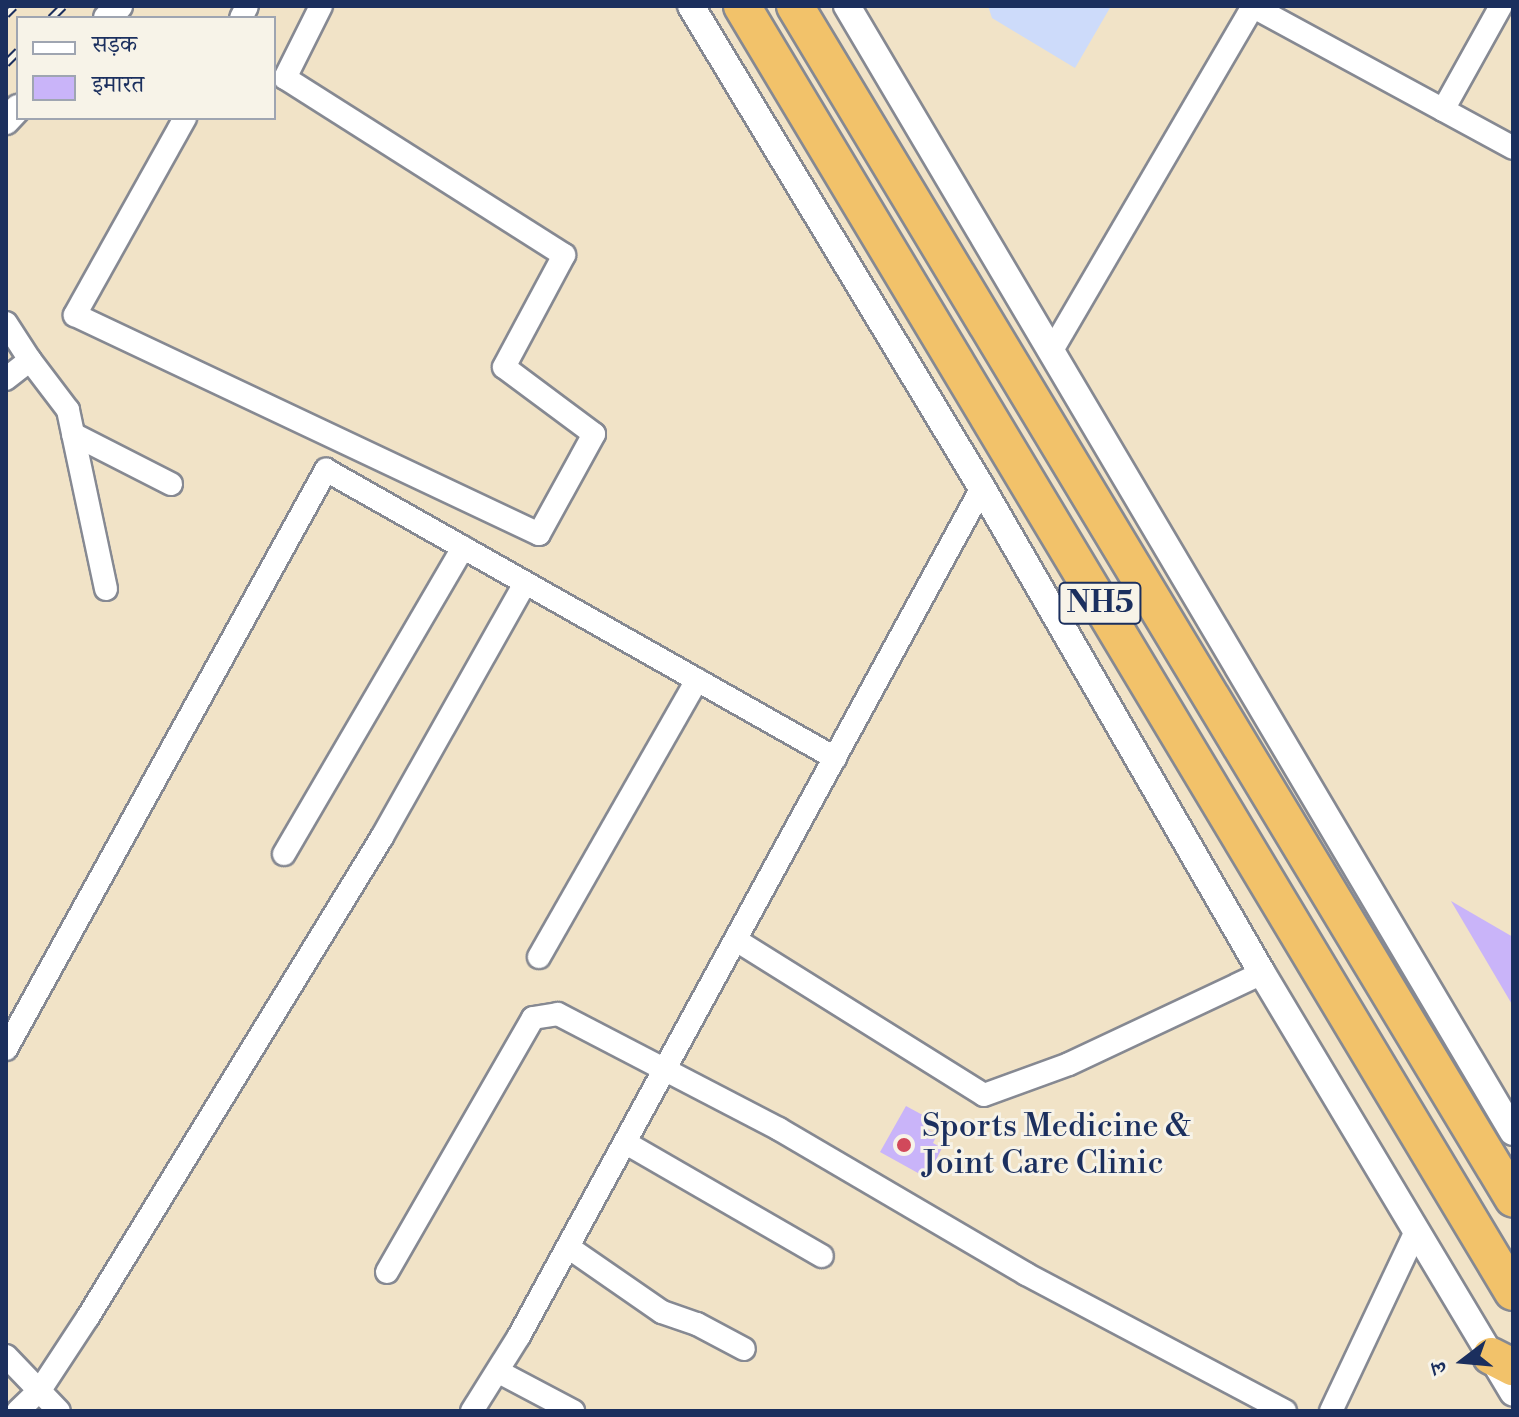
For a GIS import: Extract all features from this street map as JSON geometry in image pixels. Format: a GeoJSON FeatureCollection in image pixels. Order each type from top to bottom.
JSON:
{"type":"FeatureCollection","features":[{"type":"Feature","properties":{"kind":"highway","name":"NH5"},"geometry":{"type":"LineString","coordinates":[[742,6],[1513,1292]]}},
{"type":"Feature","properties":{"kind":"highway","name":"NH5"},"geometry":{"type":"LineString","coordinates":[[795,6],[1508,1189]]}},
{"type":"Feature","properties":{"kind":"street"},"geometry":{"type":"LineString","coordinates":[[184,120],[75,315],[539,534],[594,434],[504,367],[564,255],[285,78],[321,6]]}},
{"type":"Feature","properties":{"kind":"street"},"geometry":{"type":"LineString","coordinates":[[691,6],[982,488],[1415,1233],[1502,1361],[1513,1393]]}},
{"type":"Feature","properties":{"kind":"street"},"geometry":{"type":"LineString","coordinates":[[847,6],[1513,1132]]}},
{"type":"Feature","properties":{"kind":"street"},"geometry":{"type":"LineString","coordinates":[[1051,352],[1252,6],[1513,148]]}},
{"type":"Feature","properties":{"kind":"street"},"geometry":{"type":"LineString","coordinates":[[1443,110],[1501,6]]}},
{"type":"Feature","properties":{"kind":"street"},"geometry":{"type":"LineString","coordinates":[[6,323],[68,410],[106,589]]}},
{"type":"Feature","properties":{"kind":"street"},"geometry":{"type":"LineString","coordinates":[[6,379],[30,360]]}},
{"type":"Feature","properties":{"kind":"street"},"geometry":{"type":"LineString","coordinates":[[73,434],[171,484]]}},
{"type":"Feature","properties":{"kind":"street"},"geometry":{"type":"LineString","coordinates":[[6,1049],[326,470],[835,758]]}},
{"type":"Feature","properties":{"kind":"street"},"geometry":{"type":"LineString","coordinates":[[472,1411],[499,1372],[665,1073],[982,488]]}},
{"type":"Feature","properties":{"kind":"street"},"geometry":{"type":"LineString","coordinates":[[284,854],[463,548]]}},
{"type":"Feature","properties":{"kind":"street"},"geometry":{"type":"LineString","coordinates":[[18,1411],[40,1390],[382,837],[525,583]]}},
{"type":"Feature","properties":{"kind":"street"},"geometry":{"type":"LineString","coordinates":[[539,957],[697,680]]}},
{"type":"Feature","properties":{"kind":"street"},"geometry":{"type":"LineString","coordinates":[[736,940],[984,1095],[1069,1064],[1262,973]]}},
{"type":"Feature","properties":{"kind":"street"},"geometry":{"type":"LineString","coordinates":[[387,1272],[533,1018],[558,1014],[605,1035],[665,1073],[779,1129],[1026,1274],[1285,1411]]}},
{"type":"Feature","properties":{"kind":"street"},"geometry":{"type":"LineString","coordinates":[[626,1143],[822,1256]]}},
{"type":"Feature","properties":{"kind":"street"},"geometry":{"type":"LineString","coordinates":[[1331,1411],[1415,1233]]}},
{"type":"Feature","properties":{"kind":"street"},"geometry":{"type":"LineString","coordinates":[[568,1247],[662,1312],[697,1324],[744,1349]]}},
{"type":"Feature","properties":{"kind":"street"},"geometry":{"type":"LineString","coordinates":[[6,1356],[59,1411]]}},
{"type":"Feature","properties":{"kind":"street"},"geometry":{"type":"LineString","coordinates":[[499,1372],[573,1411]]}},
{"type":"Feature","properties":{"kind":"shaded area"},"geometry":{"type":"Polygon","coordinates":[[[988,6],[1111,6],[1075,68],[992,18],[988,6]]]}},
{"type":"Feature","properties":{"kind":"building"},"geometry":{"type":"Polygon","coordinates":[[[1451,901],[1513,937],[1513,1006],[1451,901]]]}},
{"type":"Feature","properties":{"kind":"building"},"geometry":{"type":"Polygon","coordinates":[[[906,1106],[930,1119],[925,1128],[937,1135],[933,1143],[942,1148],[927,1178],[880,1152],[906,1106]]]}},
{"type":"Feature","properties":{"kind":"railway"},"geometry":{"type":"LineString","coordinates":[[6,14],[14,6]]}},
{"type":"Feature","properties":{"kind":"railway"},"geometry":{"type":"LineString","coordinates":[[53,16],[63,6]]}},
{"type":"Feature","properties":{"kind":"railway"},"geometry":{"type":"LineString","coordinates":[[6,63],[16,53]]}},
{"type":"Feature","properties":{"kind":"place","name":"Sports Medicine & Joint Care Clinic"},"geometry":{"type":"Point","coordinates":[904,1145]}}]}
